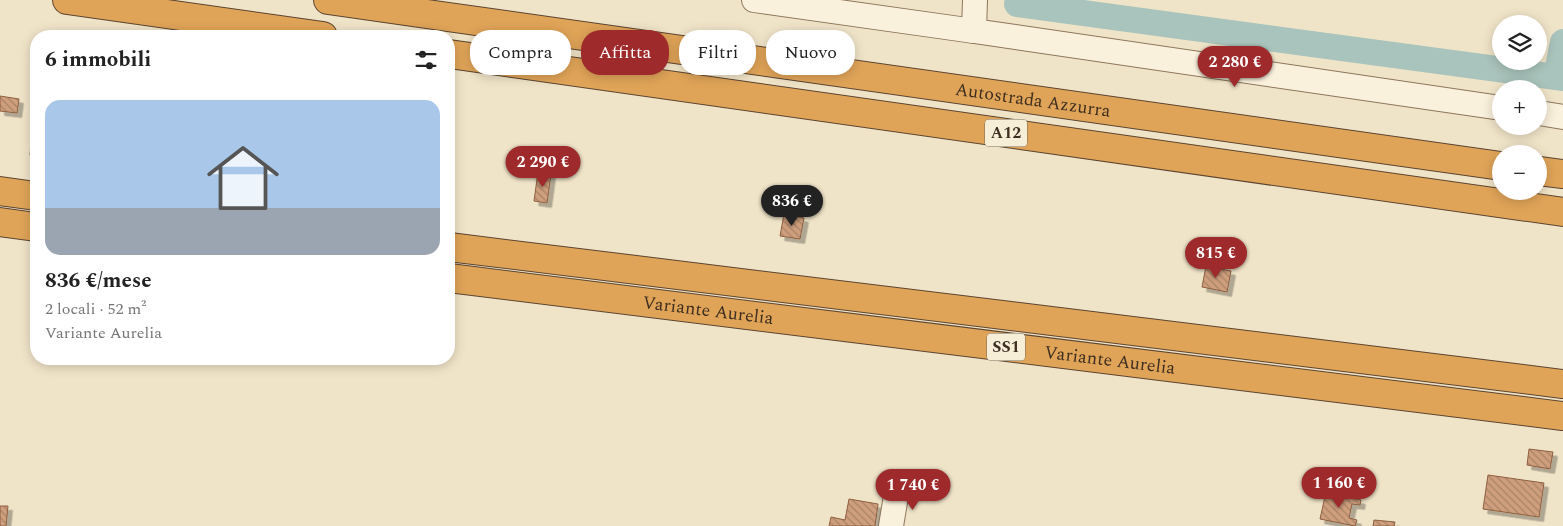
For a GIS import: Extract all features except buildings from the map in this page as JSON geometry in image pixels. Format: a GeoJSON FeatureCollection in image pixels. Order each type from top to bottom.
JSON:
{"type":"FeatureCollection","features":[{"type":"Feature","properties":{"kind":"highway"},"geometry":{"type":"LineString","coordinates":[[67,0],[280,30]]}},
{"type":"Feature","properties":{"kind":"highway","name":"Autostrada Azzurra"},"geometry":{"type":"LineString","coordinates":[[328,0],[1492,165]]}},
{"type":"Feature","properties":{"kind":"highway","name":"Autostrada Azzurra"},"geometry":{"type":"LineString","coordinates":[[455,55],[1563,212]]}},
{"type":"Feature","properties":{"kind":"highway"},"geometry":{"type":"LineString","coordinates":[[1547,172],[1563,174]]}},
{"type":"Feature","properties":{"kind":"highway"},"geometry":{"type":"LineString","coordinates":[[0,191],[30,195]]}},
{"type":"Feature","properties":{"kind":"highway"},"geometry":{"type":"LineString","coordinates":[[0,222],[30,226]]}},
{"type":"Feature","properties":{"kind":"highway","name":"Variante Aurelia"},"geometry":{"type":"LineString","coordinates":[[455,247],[1563,384]]}},
{"type":"Feature","properties":{"kind":"highway","name":"Variante Aurelia"},"geometry":{"type":"LineString","coordinates":[[455,279],[1563,416]]}},
{"type":"Feature","properties":{"kind":"street"},"geometry":{"type":"LineString","coordinates":[[754,0],[1492,107]]}},
{"type":"Feature","properties":{"kind":"street"},"geometry":{"type":"LineString","coordinates":[[974,31],[975,0]]}},
{"type":"Feature","properties":{"kind":"street"},"geometry":{"type":"LineString","coordinates":[[1547,114],[1563,117]]}},
{"type":"Feature","properties":{"kind":"street"},"geometry":{"type":"LineString","coordinates":[[891,526],[897,490]]}},
{"type":"Feature","properties":{"kind":"waterway"},"geometry":{"type":"LineString","coordinates":[[1017,4],[1563,78]]}},
{"type":"Feature","properties":{"kind":"waterway"},"geometry":{"type":"LineString","coordinates":[[1556,77],[1563,42]]}}]}
